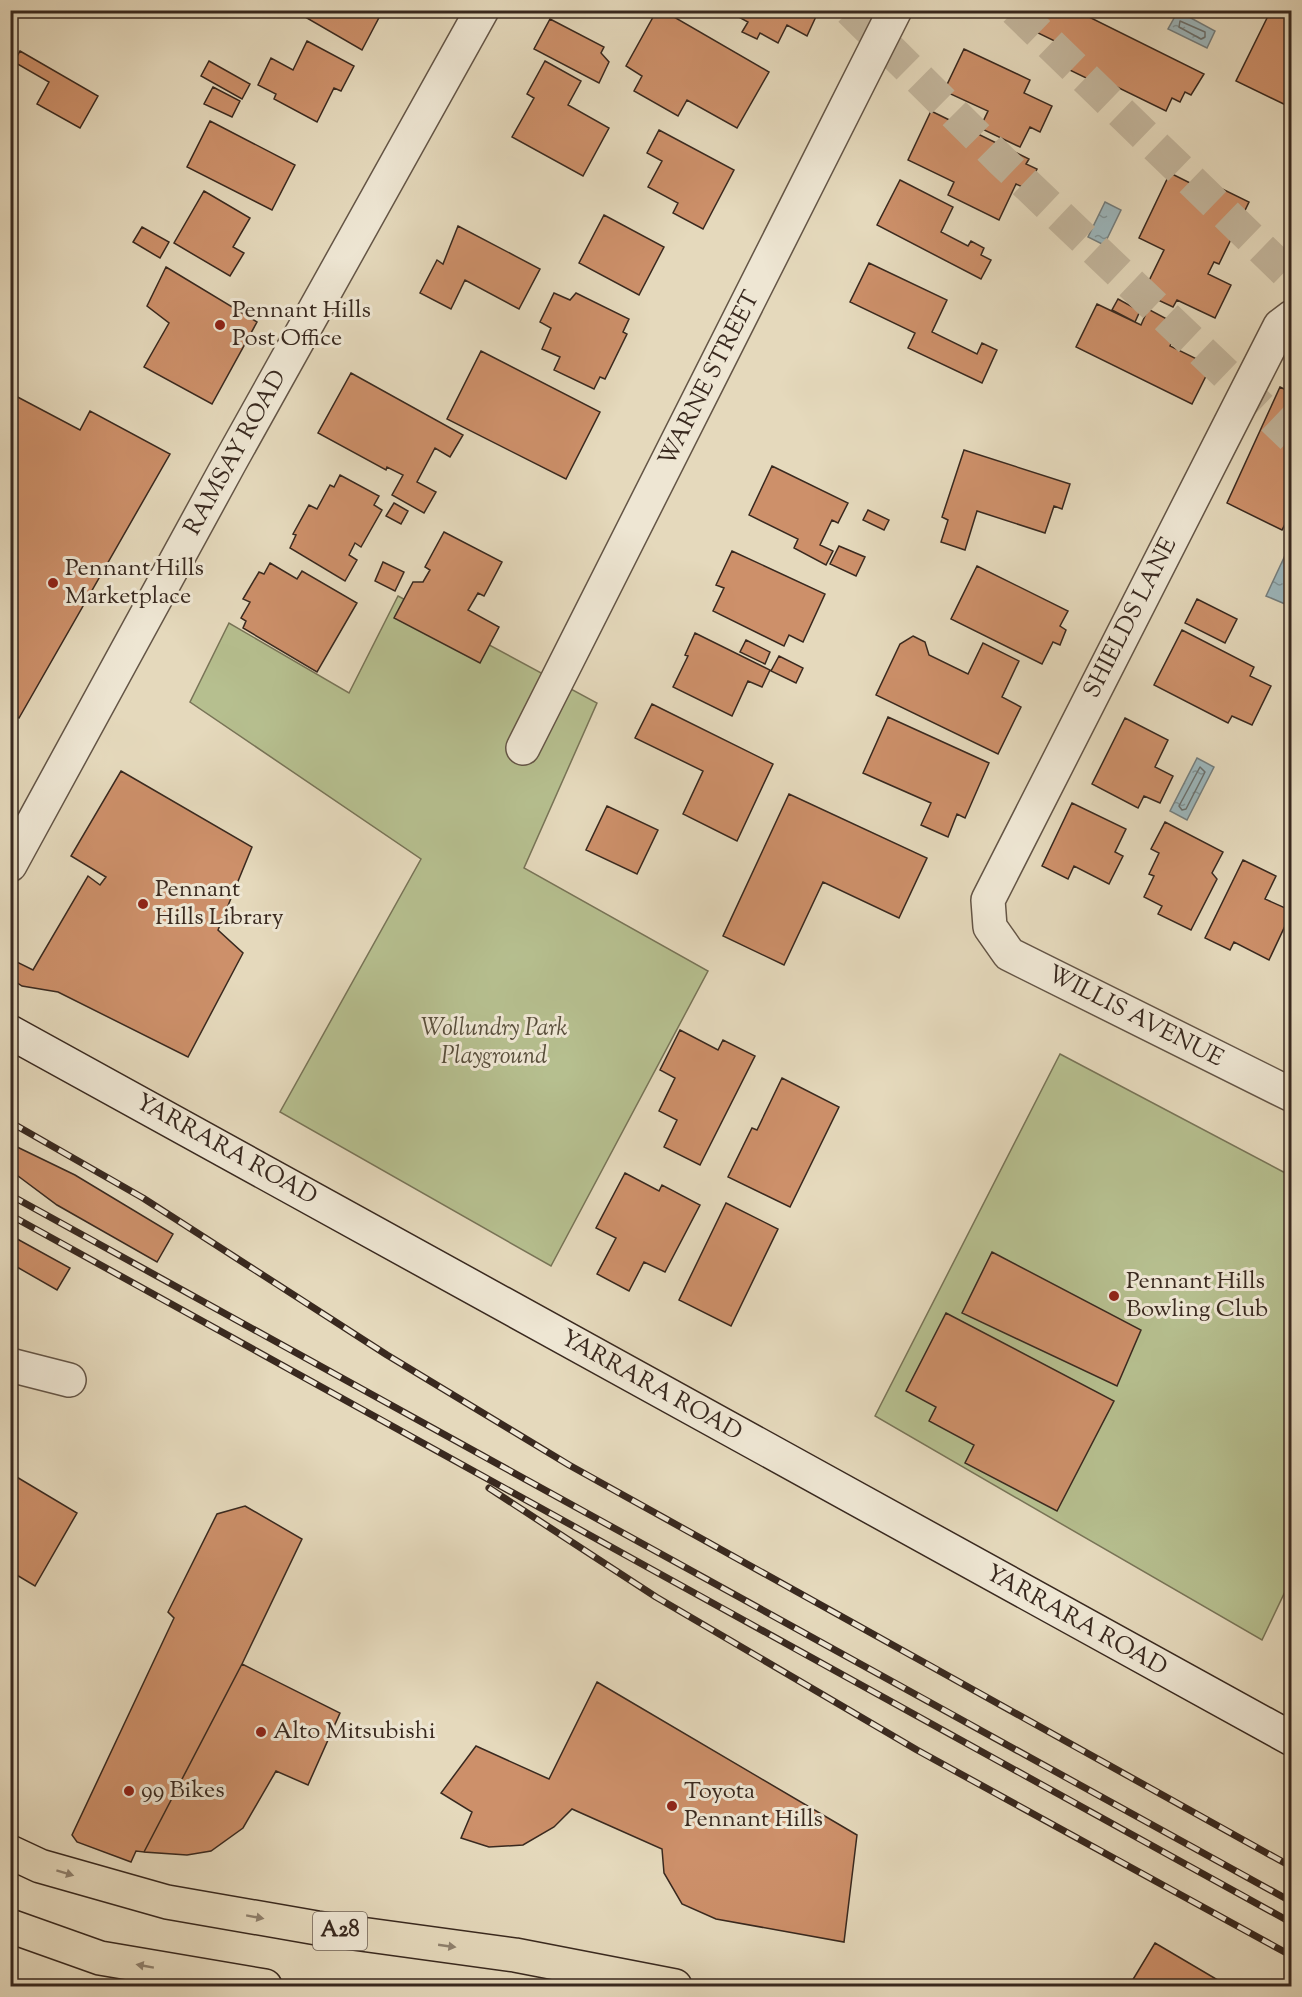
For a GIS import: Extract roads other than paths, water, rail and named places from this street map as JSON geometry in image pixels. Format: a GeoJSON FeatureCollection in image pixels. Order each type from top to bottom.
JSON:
{"type":"FeatureCollection","features":[{"type":"Feature","properties":{"kind":"highway","name":"A28"},"geometry":{"type":"LineString","coordinates":[[10,1852],[40,1866],[167,1902],[317,1928],[515,1955],[675,1986]]}},
{"type":"Feature","properties":{"kind":"highway"},"geometry":{"type":"LineString","coordinates":[[10,1926],[100,1958],[265,1986]]}},
{"type":"Feature","properties":{"kind":"street","name":"RAMSAY ROAD"},"geometry":{"type":"LineString","coordinates":[[10,865],[134,644],[230,462],[482,10]]}},
{"type":"Feature","properties":{"kind":"street","name":"WARNE STREET"},"geometry":{"type":"LineString","coordinates":[[523,748],[895,10]]}},
{"type":"Feature","properties":{"kind":"street","name":"SHIELDS LANE"},"geometry":{"type":"LineString","coordinates":[[990,927],[988,900],[1280,326],[1292,317]]}},
{"type":"Feature","properties":{"kind":"street","name":"WILLIS AVENUE"},"geometry":{"type":"LineString","coordinates":[[990,927],[1009,954],[1292,1095]]}},
{"type":"Feature","properties":{"kind":"street","name":"YARRARA ROAD"},"geometry":{"type":"LineString","coordinates":[[10,1032],[1292,1739]]}},
{"type":"Feature","properties":{"kind":"street"},"geometry":{"type":"LineString","coordinates":[[10,1365],[69,1380]]}},
{"type":"Feature","properties":{"kind":"water"},"geometry":{"type":"Polygon","coordinates":[[[1178,11],[1215,31],[1207,48],[1168,29],[1178,11]]]}},
{"type":"Feature","properties":{"kind":"water"},"geometry":{"type":"Polygon","coordinates":[[[1105,202],[1121,210],[1104,245],[1088,237],[1105,202]]]}},
{"type":"Feature","properties":{"kind":"water"},"geometry":{"type":"Polygon","coordinates":[[[1289,547],[1291,548],[1291,590],[1285,604],[1266,596],[1289,547]]]}},
{"type":"Feature","properties":{"kind":"water"},"geometry":{"type":"Polygon","coordinates":[[[1197,758],[1214,767],[1187,820],[1170,811],[1197,758]]]}},
{"type":"Feature","properties":{"kind":"tunnel"},"geometry":{"type":"LineString","coordinates":[[850,10],[1002,161],[1292,437]]}},
{"type":"Feature","properties":{"kind":"tunnel"},"geometry":{"type":"LineString","coordinates":[[1015,10],[1292,278]]}},
{"type":"Feature","properties":{"kind":"railway"},"geometry":{"type":"LineString","coordinates":[[10,1122],[143,1198],[387,1355],[569,1465],[1292,1867]]}},
{"type":"Feature","properties":{"kind":"railway"},"geometry":{"type":"LineString","coordinates":[[10,1195],[1292,1902]]}},
{"type":"Feature","properties":{"kind":"railway"},"geometry":{"type":"LineString","coordinates":[[10,1215],[1292,1923]]}},
{"type":"Feature","properties":{"kind":"railway"},"geometry":{"type":"LineString","coordinates":[[489,1488],[656,1597],[917,1750],[1292,1956]]}},
{"type":"Feature","properties":{"kind":"place","name":"Pennant Hills Post Office"},"geometry":{"type":"Point","coordinates":[220,325]}},
{"type":"Feature","properties":{"kind":"place","name":"Pennant Hills Marketplace"},"geometry":{"type":"Point","coordinates":[53,583]}},
{"type":"Feature","properties":{"kind":"place","name":"Pennant Hills Library"},"geometry":{"type":"Point","coordinates":[143,904]}},
{"type":"Feature","properties":{"kind":"place","name":"Pennant Hills Bowling Club"},"geometry":{"type":"Point","coordinates":[1114,1296]}},
{"type":"Feature","properties":{"kind":"place","name":"Alto Mitsubishi"},"geometry":{"type":"Point","coordinates":[261,1732]}},
{"type":"Feature","properties":{"kind":"place","name":"99 Bikes"},"geometry":{"type":"Point","coordinates":[129,1791]}},
{"type":"Feature","properties":{"kind":"place","name":"Toyota Pennant Hills"},"geometry":{"type":"Point","coordinates":[672,1806]}},
{"type":"Feature","properties":{"kind":"park label","name":"Wollundry Park Playground"},"geometry":{"type":"Point","coordinates":[494,1043]}}]}
